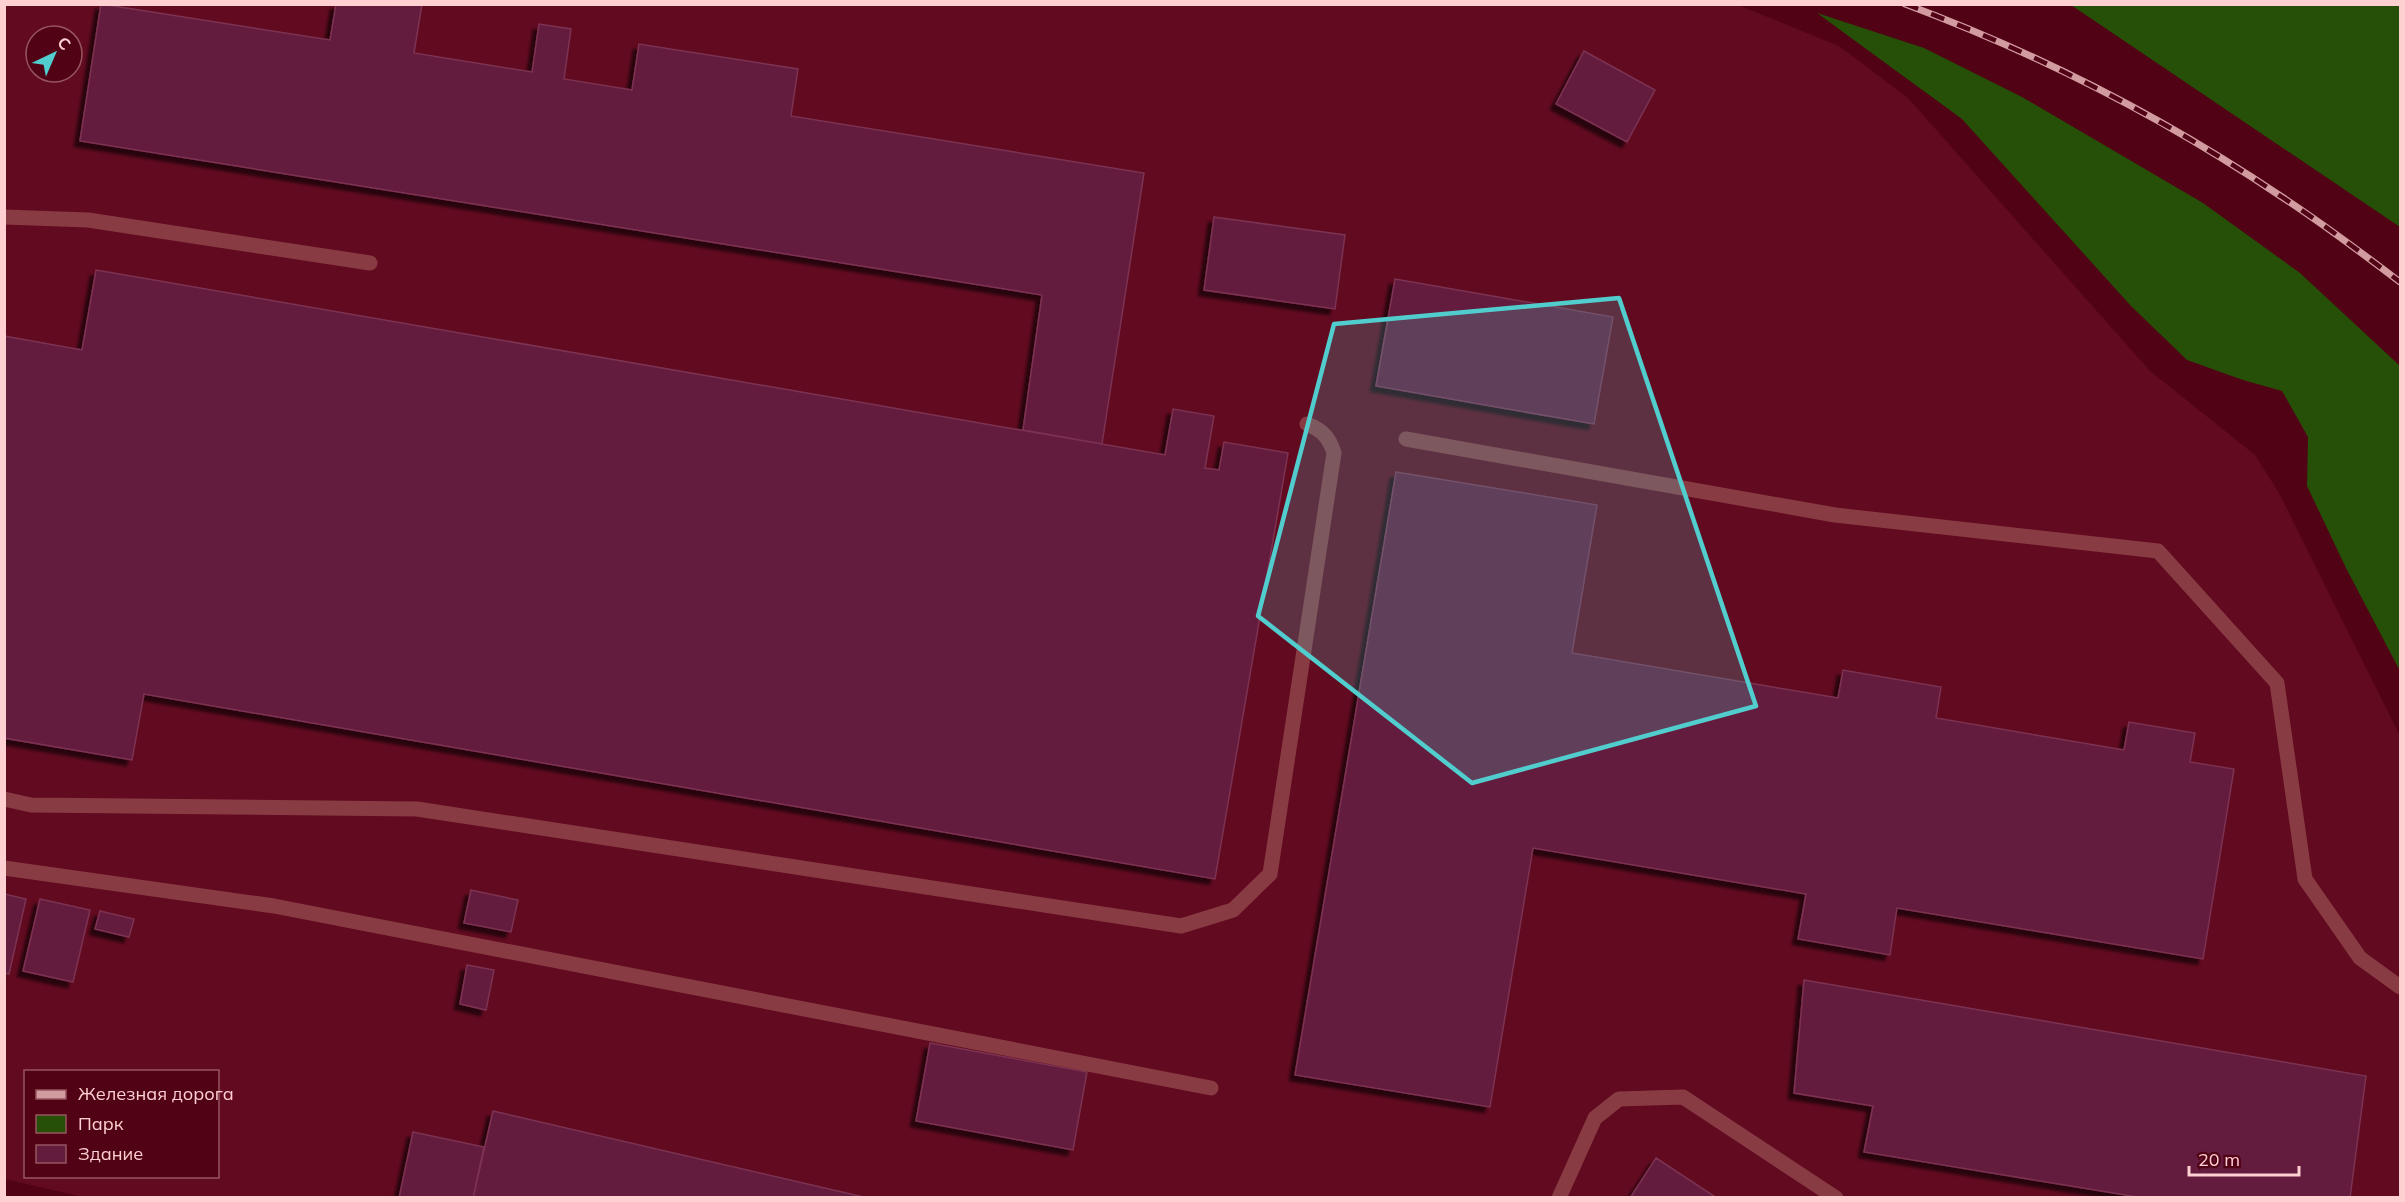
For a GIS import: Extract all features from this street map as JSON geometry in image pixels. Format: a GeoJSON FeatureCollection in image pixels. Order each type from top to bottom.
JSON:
{"type":"FeatureCollection","features":[{"type":"Feature","properties":{"kind":"lane"},"geometry":{"type":"LineString","coordinates":[[4,217],[88,220],[370,263]]}},
{"type":"Feature","properties":{"kind":"lane"},"geometry":{"type":"LineString","coordinates":[[4,800],[32,805],[417,809],[1181,926],[1233,910],[1270,874],[1334,453],[1326,435],[1318,428],[1306,424]]}},
{"type":"Feature","properties":{"kind":"lane"},"geometry":{"type":"LineString","coordinates":[[1406,439],[1835,515],[2158,551],[2277,683],[2305,879],[2360,958],[2400,987]]}},
{"type":"Feature","properties":{"kind":"lane"},"geometry":{"type":"LineString","coordinates":[[4,868],[274,906],[1211,1088]]}},
{"type":"Feature","properties":{"kind":"lane"},"geometry":{"type":"LineString","coordinates":[[1559,1197],[1595,1118],[1619,1099],[1683,1097],[1836,1197]]}},
{"type":"Feature","properties":{"kind":"highlighted area"},"geometry":{"type":"Polygon","coordinates":[[[1619,298],[1756,706],[1472,783],[1258,616],[1334,324],[1619,298]]]}},
{"type":"Feature","properties":{"kind":"shaded area"},"geometry":{"type":"Polygon","coordinates":[[[5,5],[1738,5],[1839,46],[1908,98],[2150,371],[2255,455],[2279,493],[2400,736],[2400,1197],[87,1198],[5,1179],[5,5]]]}},
{"type":"Feature","properties":{"kind":"green space"},"geometry":{"type":"Polygon","coordinates":[[[2071,5],[2400,5],[2400,227],[2071,5]]]}},
{"type":"Feature","properties":{"kind":"green space"},"geometry":{"type":"Polygon","coordinates":[[[1817,13],[1924,48],[2022,97],[2203,203],[2300,273],[2400,366],[2400,671],[2346,568],[2307,486],[2308,437],[2282,391],[2187,360],[2131,306],[1962,119],[1817,13]]]}},
{"type":"Feature","properties":{"kind":"building"},"geometry":{"type":"Polygon","coordinates":[[[101,4],[330,40],[336,4],[422,4],[414,53],[532,72],[539,24],[571,29],[564,79],[632,90],[639,44],[798,69],[791,116],[1144,173],[1102,444],[1023,430],[1042,295],[80,141],[101,4]]]}},
{"type":"Feature","properties":{"kind":"building"},"geometry":{"type":"Polygon","coordinates":[[[1584,51],[1655,90],[1627,142],[1556,104],[1584,51]]]}},
{"type":"Feature","properties":{"kind":"building"},"geometry":{"type":"Polygon","coordinates":[[[1214,217],[1345,235],[1335,309],[1204,290],[1214,217]]]}},
{"type":"Feature","properties":{"kind":"building"},"geometry":{"type":"Polygon","coordinates":[[[96,270],[1165,455],[1173,409],[1214,416],[1205,468],[1219,470],[1224,442],[1288,453],[1215,879],[144,694],[132,760],[4,738],[4,336],[82,350],[96,270]]]}},
{"type":"Feature","properties":{"kind":"building"},"geometry":{"type":"Polygon","coordinates":[[[1395,279],[1613,317],[1594,424],[1376,386],[1395,279]]]}},
{"type":"Feature","properties":{"kind":"building"},"geometry":{"type":"Polygon","coordinates":[[[1396,472],[1597,505],[1572,653],[1838,698],[1843,670],[1941,687],[1936,718],[2124,750],[2129,722],[2195,733],[2190,762],[2234,769],[2203,959],[1897,908],[1890,955],[1798,939],[1806,894],[1533,848],[1490,1107],[1295,1075],[1396,472]]]}},
{"type":"Feature","properties":{"kind":"building"},"geometry":{"type":"Polygon","coordinates":[[[471,890],[518,900],[511,932],[464,923],[471,890]]]}},
{"type":"Feature","properties":{"kind":"building"},"geometry":{"type":"Polygon","coordinates":[[[4,894],[26,899],[9,974],[4,973],[4,894]]]}},
{"type":"Feature","properties":{"kind":"building"},"geometry":{"type":"Polygon","coordinates":[[[40,899],[90,910],[73,982],[23,971],[40,899]]]}},
{"type":"Feature","properties":{"kind":"building"},"geometry":{"type":"Polygon","coordinates":[[[100,911],[134,919],[129,937],[95,929],[100,911]]]}},
{"type":"Feature","properties":{"kind":"building"},"geometry":{"type":"Polygon","coordinates":[[[467,965],[494,970],[486,1010],[460,1004],[467,965]]]}},
{"type":"Feature","properties":{"kind":"building"},"geometry":{"type":"Polygon","coordinates":[[[1804,980],[2366,1076],[2350,1198],[2144,1198],[1864,1152],[1873,1106],[1794,1093],[1804,980]]]}},
{"type":"Feature","properties":{"kind":"building"},"geometry":{"type":"Polygon","coordinates":[[[930,1043],[1087,1072],[1073,1150],[916,1121],[930,1043]]]}},
{"type":"Feature","properties":{"kind":"building"},"geometry":{"type":"Polygon","coordinates":[[[493,1111],[868,1198],[473,1198],[493,1111]]]}},
{"type":"Feature","properties":{"kind":"building"},"geometry":{"type":"Polygon","coordinates":[[[413,1132],[484,1147],[473,1198],[399,1198],[413,1132]]]}},
{"type":"Feature","properties":{"kind":"building"},"geometry":{"type":"Polygon","coordinates":[[[1656,1158],[1717,1198],[1630,1198],[1656,1158]]]}},
{"type":"Feature","properties":{"kind":"railway"},"geometry":{"type":"LineString","coordinates":[[1905,4],[2052,66],[2147,115],[2238,168],[2282,197],[2400,282]]}}]}
